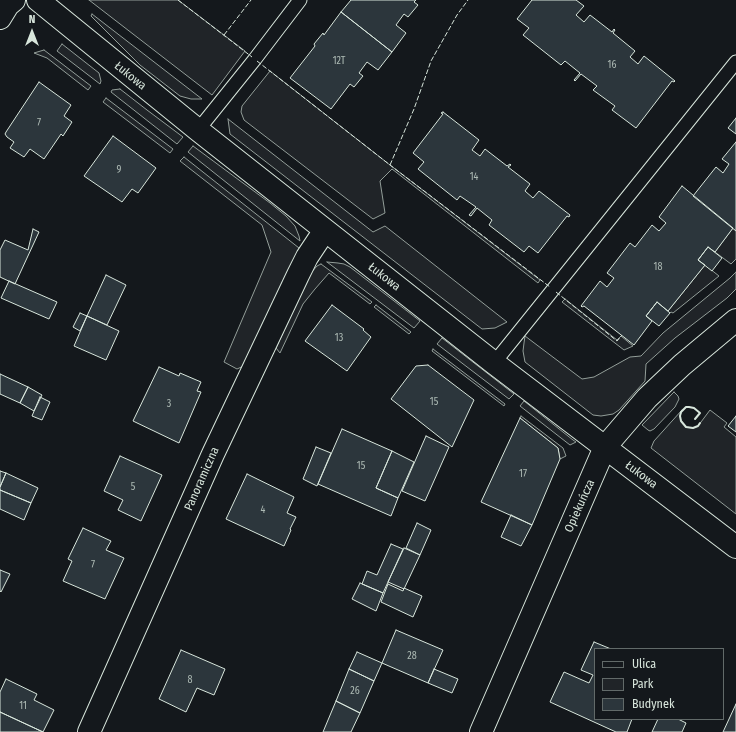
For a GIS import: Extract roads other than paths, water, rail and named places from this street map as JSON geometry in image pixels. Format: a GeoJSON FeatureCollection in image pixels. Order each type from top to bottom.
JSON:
{"type":"FeatureCollection","features":[{"type":"Feature","properties":{"kind":"street"},"geometry":{"type":"LineString","coordinates":[[0,18],[8,5],[14,0]]}},
{"type":"Feature","properties":{"kind":"street","name":"Łukowa"},"geometry":{"type":"LineString","coordinates":[[38,0],[198,130],[494,363],[736,547]]}},
{"type":"Feature","properties":{"kind":"street","name":"Panoramiczna"},"geometry":{"type":"LineString","coordinates":[[89,732],[213,454],[301,269],[325,230]]}},
{"type":"Feature","properties":{"kind":"street","name":"Opiekuńcza"},"geometry":{"type":"LineString","coordinates":[[481,732],[606,448],[647,398],[682,365],[736,320]]}},
{"type":"Feature","properties":{"kind":"lane"},"geometry":{"type":"LineString","coordinates":[[198,130],[300,0]]}},
{"type":"Feature","properties":{"kind":"lane"},"geometry":{"type":"LineString","coordinates":[[494,363],[736,62]]}}]}
